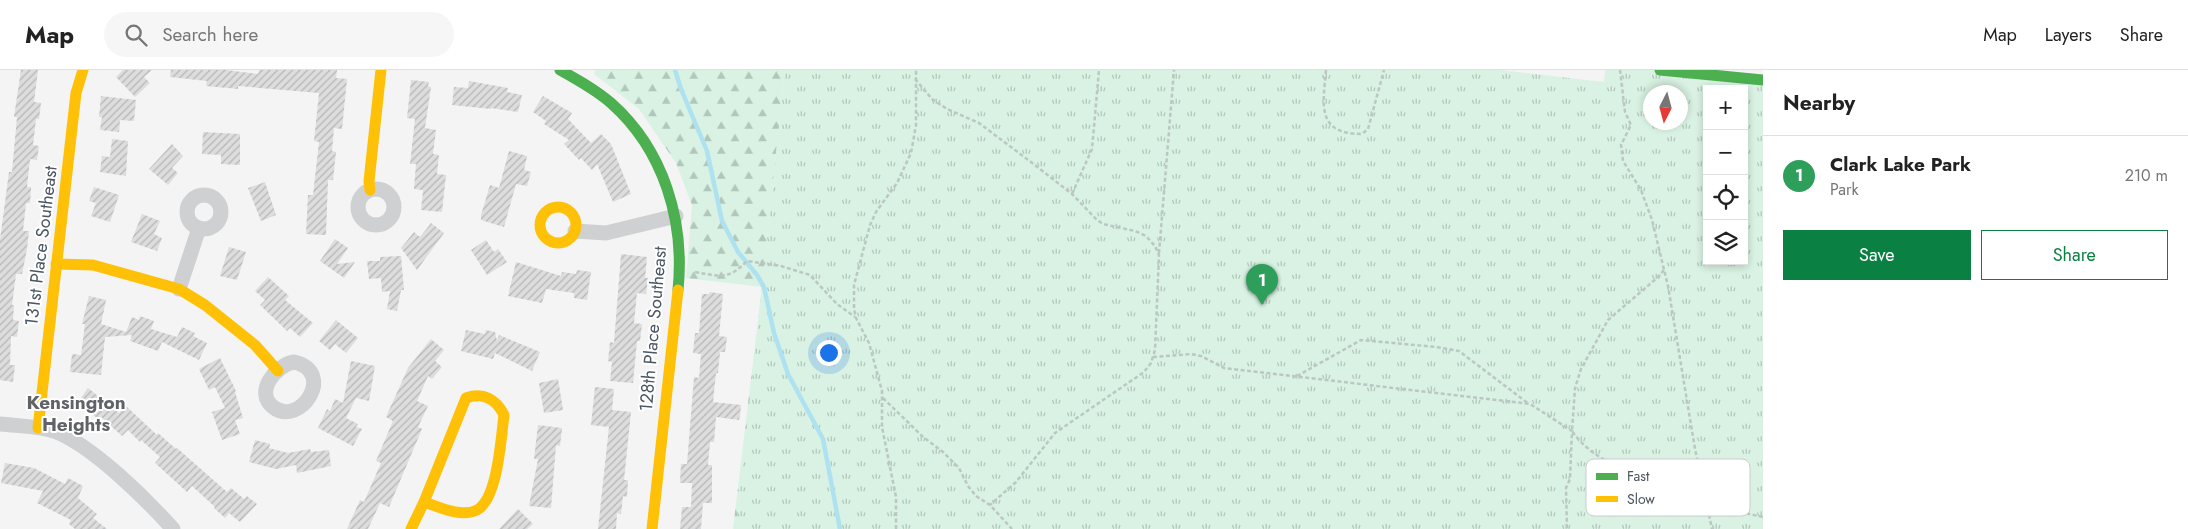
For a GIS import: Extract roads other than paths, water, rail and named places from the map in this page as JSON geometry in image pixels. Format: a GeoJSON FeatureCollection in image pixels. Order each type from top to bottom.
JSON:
{"type":"FeatureCollection","features":[{"type":"Feature","properties":{"kind":"street","name":"131st Place Southeast"},"geometry":{"type":"LineString","coordinates":[[38,428],[76,93],[83,70]]}},
{"type":"Feature","properties":{"kind":"street"},"geometry":{"type":"LineString","coordinates":[[370,190],[369,181],[381,70]]}},
{"type":"Feature","properties":{"kind":"street","name":"128th Place Southeast"},"geometry":{"type":"LineString","coordinates":[[560,70],[579,74],[609,100],[635,127],[658,161],[671,193],[676,216],[679,270],[652,529]]}},
{"type":"Feature","properties":{"kind":"street"},"geometry":{"type":"LineString","coordinates":[[1660,70],[1763,80]]}},
{"type":"Feature","properties":{"kind":"street"},"geometry":{"type":"LineString","coordinates":[[575,232],[606,233],[676,216]]}},
{"type":"Feature","properties":{"kind":"street"},"geometry":{"type":"LineString","coordinates":[[179,289],[199,228]]}},
{"type":"Feature","properties":{"kind":"street"},"geometry":{"type":"LineString","coordinates":[[56,264],[93,265],[179,289],[205,305],[255,345],[278,371]]}},
{"type":"Feature","properties":{"kind":"street"},"geometry":{"type":"LineString","coordinates":[[411,529],[424,502],[466,398],[478,395],[492,398],[504,414],[494,478],[487,497],[479,509],[467,512],[452,511],[424,502]]}},
{"type":"Feature","properties":{"kind":"street"},"geometry":{"type":"LineString","coordinates":[[0,424],[38,428],[54,432],[69,439],[99,459],[151,504],[174,529]]}},
{"type":"Feature","properties":{"kind":"waterway"},"geometry":{"type":"LineString","coordinates":[[675,70],[707,151],[722,221],[738,252],[757,275],[764,287],[774,333],[788,374],[823,439],[840,529]]}},
{"type":"Feature","properties":{"kind":"place","name":"Clark Lake Park"},"geometry":{"type":"Point","coordinates":[1262,305]}},
{"type":"Feature","properties":{"kind":"district","name":"Kensington Heights"},"geometry":{"type":"Point","coordinates":[76,413]}}]}
